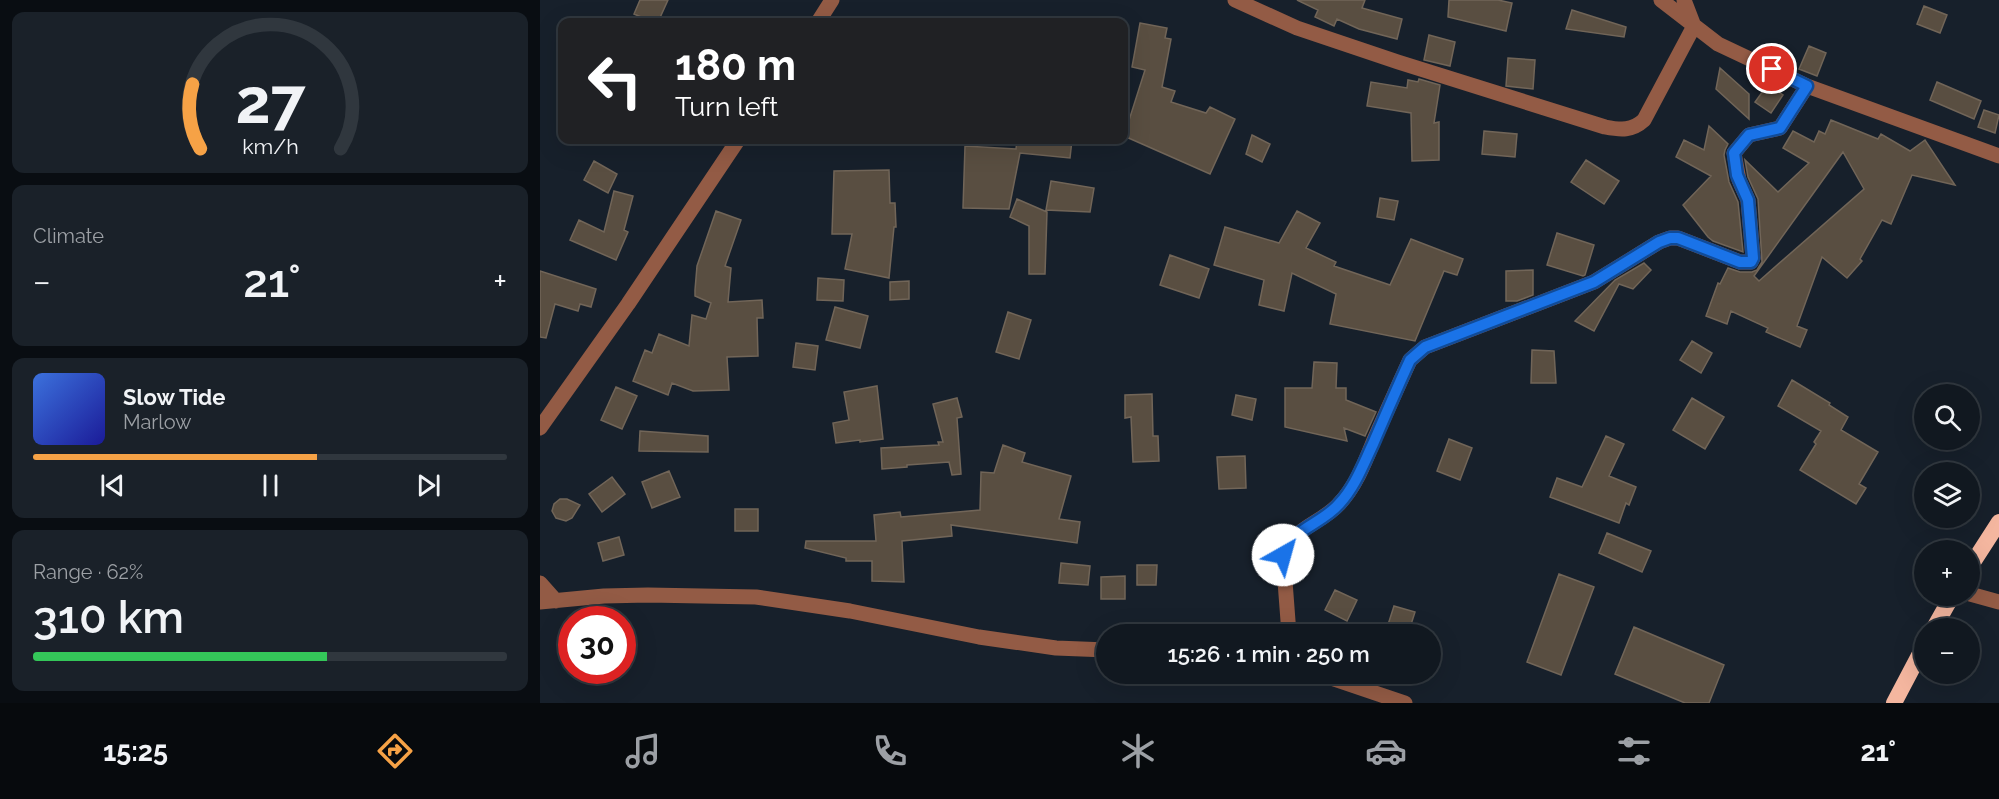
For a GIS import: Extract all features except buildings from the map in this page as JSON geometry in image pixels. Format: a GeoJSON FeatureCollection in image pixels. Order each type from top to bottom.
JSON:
{"type":"FeatureCollection","features":[{"type":"Feature","properties":{"kind":"highway"},"geometry":{"type":"LineString","coordinates":[[1980,551],[1999,522]]}},
{"type":"Feature","properties":{"kind":"highway"},"geometry":{"type":"LineString","coordinates":[[1894,703],[1914,665]]}},
{"type":"Feature","properties":{"kind":"street"},"geometry":{"type":"LineString","coordinates":[[821,18],[832,0]]}},
{"type":"Feature","properties":{"kind":"street"},"geometry":{"type":"LineString","coordinates":[[1235,0],[1297,28],[1398,62],[1616,129],[1628,130],[1637,127],[1644,120],[1694,27],[1684,0]]}},
{"type":"Feature","properties":{"kind":"street"},"geometry":{"type":"LineString","coordinates":[[1661,0],[1718,44],[1807,86],[1999,156]]}},
{"type":"Feature","properties":{"kind":"street"},"geometry":{"type":"LineString","coordinates":[[1288,624],[1283,555],[1286,544],[1332,512],[1342,502],[1360,473],[1410,360],[1425,347],[1594,282],[1659,242],[1670,238],[1678,238],[1740,262],[1751,262],[1753,258],[1748,200],[1737,175],[1734,153],[1749,135],[1780,128],[1807,86]]}},
{"type":"Feature","properties":{"kind":"street"},"geometry":{"type":"LineString","coordinates":[[540,428],[628,304],[735,144]]}},
{"type":"Feature","properties":{"kind":"street"},"geometry":{"type":"LineString","coordinates":[[540,583],[556,600]]}},
{"type":"Feature","properties":{"kind":"street"},"geometry":{"type":"LineString","coordinates":[[540,602],[648,595],[756,597],[838,609],[979,637],[1056,648],[1096,650]]}},
{"type":"Feature","properties":{"kind":"street"},"geometry":{"type":"LineString","coordinates":[[1980,597],[1999,602]]}},
{"type":"Feature","properties":{"kind":"street"},"geometry":{"type":"LineString","coordinates":[[1349,684],[1405,703]]}},
{"type":"Feature","properties":{"kind":"route"},"geometry":{"type":"LineString","coordinates":[[1283,555],[1286,544],[1332,512],[1342,502],[1360,473],[1410,360],[1425,347],[1594,282],[1659,242],[1670,238],[1678,238],[1740,262],[1751,262],[1753,258],[1748,200],[1737,175],[1734,153],[1749,135],[1780,128],[1807,86],[1772,69]]}}]}
